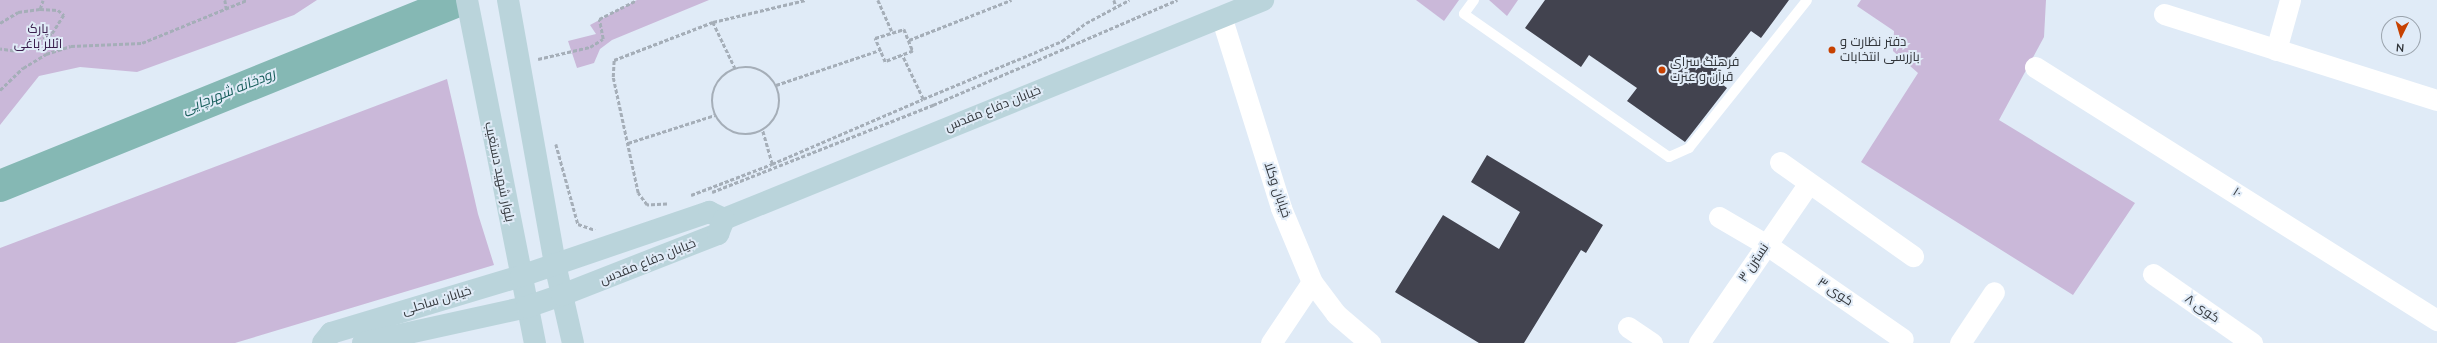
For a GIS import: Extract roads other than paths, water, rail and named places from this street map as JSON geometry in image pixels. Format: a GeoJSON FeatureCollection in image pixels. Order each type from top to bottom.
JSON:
{"type":"FeatureCollection","features":[{"type":"Feature","properties":{"kind":"street","name":"بلوار شهید دستغیب"},"geometry":{"type":"LineString","coordinates":[[467,0],[484,98],[535,343]]}},
{"type":"Feature","properties":{"kind":"street"},"geometry":{"type":"LineString","coordinates":[[508,0],[528,61],[522,88],[555,264],[573,343]]}},
{"type":"Feature","properties":{"kind":"street","name":"خیابان دفاع مقدس"},"geometry":{"type":"LineString","coordinates":[[562,295],[718,234],[724,219],[1263,0]]}},
{"type":"Feature","properties":{"kind":"street"},"geometry":{"type":"LineString","coordinates":[[2276,50],[2290,0]]}},
{"type":"Feature","properties":{"kind":"street"},"geometry":{"type":"LineString","coordinates":[[2164,14],[2437,100]]}},
{"type":"Feature","properties":{"kind":"street","name":"خیابان وکلا"},"geometry":{"type":"LineString","coordinates":[[1221,16],[1281,208],[1312,282],[1336,314],[1370,343]]}},
{"type":"Feature","properties":{"kind":"street","name":"۱۰"},"geometry":{"type":"LineString","coordinates":[[2034,67],[2437,320]]}},
{"type":"Feature","properties":{"kind":"street"},"geometry":{"type":"LineString","coordinates":[[1780,162],[1913,256]]}},
{"type":"Feature","properties":{"kind":"street","name":"نسترن ۳"},"geometry":{"type":"LineString","coordinates":[[1700,343],[1809,183]]}},
{"type":"Feature","properties":{"kind":"street","name":"خیابان دفاع مقدس"},"geometry":{"type":"LineString","coordinates":[[555,264],[709,212],[724,219]]}},
{"type":"Feature","properties":{"kind":"street","name":"کوی ۳"},"geometry":{"type":"LineString","coordinates":[[1718,217],[1767,245],[1904,338]]}},
{"type":"Feature","properties":{"kind":"street","name":"خیابان ساحلی"},"geometry":{"type":"LineString","coordinates":[[323,343],[331,333],[521,276],[555,264]]}},
{"type":"Feature","properties":{"kind":"street","name":"کوی ۸"},"geometry":{"type":"LineString","coordinates":[[2153,274],[2252,343]]}},
{"type":"Feature","properties":{"kind":"street"},"geometry":{"type":"LineString","coordinates":[[1271,343],[1312,282]]}},
{"type":"Feature","properties":{"kind":"street"},"geometry":{"type":"LineString","coordinates":[[1960,343],[1994,292]]}},
{"type":"Feature","properties":{"kind":"street","name":"خیابان ساحلی"},"geometry":{"type":"LineString","coordinates":[[363,343],[527,307],[562,295]]}},
{"type":"Feature","properties":{"kind":"street"},"geometry":{"type":"LineString","coordinates":[[1628,327],[1652,343]]}},
{"type":"Feature","properties":{"kind":"lane"},"geometry":{"type":"LineString","coordinates":[[1474,0],[1464,14],[1669,157],[1689,148],[1807,0]]}},
{"type":"Feature","properties":{"kind":"waterway","name":"رودخانه شهرچایی"},"geometry":{"type":"LineString","coordinates":[[0,186],[460,0]]}},
{"type":"Feature","properties":{"kind":"place","name":"دفتر نظارت و بازرسی انتخابات"},"geometry":{"type":"Point","coordinates":[1832,50]}},
{"type":"Feature","properties":{"kind":"place","name":"فرهنگ سرای قرآن و عترت"},"geometry":{"type":"Point","coordinates":[1662,70]}},
{"type":"Feature","properties":{"kind":"park label","name":"پارک ائللر باغی"},"geometry":{"type":"Point","coordinates":[38,38]}}]}
